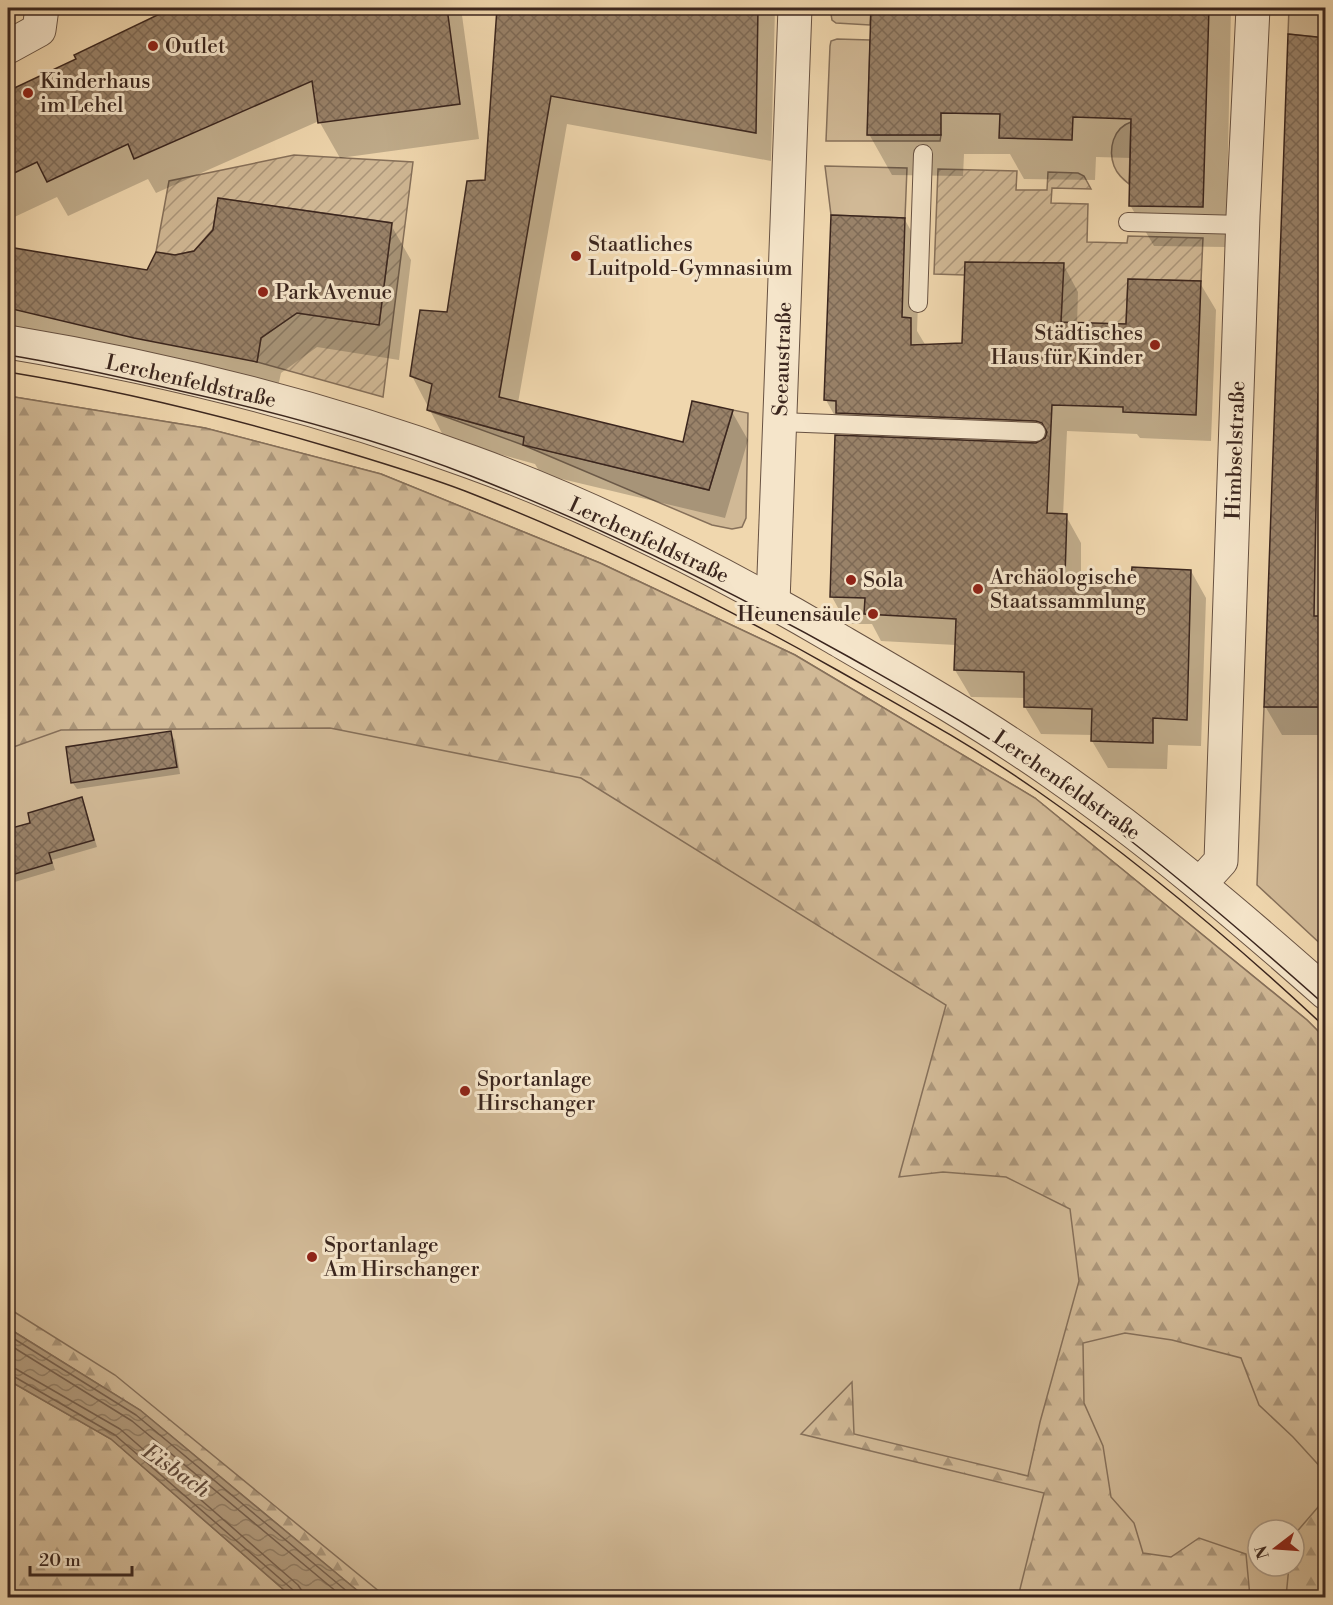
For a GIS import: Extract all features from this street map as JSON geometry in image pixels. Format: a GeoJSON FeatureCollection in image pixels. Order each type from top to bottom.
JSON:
{"type":"FeatureCollection","features":[{"type":"Feature","properties":{"kind":"street"},"geometry":{"type":"LineString","coordinates":[[8,47],[39,30],[42,8]]}},
{"type":"Feature","properties":{"kind":"street","name":"Seeaustraße"},"geometry":{"type":"LineString","coordinates":[[773,602],[795,8]]}},
{"type":"Feature","properties":{"kind":"street","name":"Himbselstraße"},"geometry":{"type":"LineString","coordinates":[[1200,884],[1221,861],[1243,225],[1253,8]]}},
{"type":"Feature","properties":{"kind":"street","name":"Lerchenfeldstraße"},"geometry":{"type":"LineString","coordinates":[[8,342],[69,352],[235,390],[321,413],[463,459],[623,526],[699,562],[773,602],[999,736],[1105,810],[1200,884],[1326,993]]}},
{"type":"Feature","properties":{"kind":"lane"},"geometry":{"type":"LineString","coordinates":[[918,303],[923,154]]}},
{"type":"Feature","properties":{"kind":"lane"},"geometry":{"type":"LineString","coordinates":[[1128,222],[1243,225]]}},
{"type":"Feature","properties":{"kind":"lane"},"geometry":{"type":"LineString","coordinates":[[780,422],[1036,432]]}},
{"type":"Feature","properties":{"kind":"green space"},"geometry":{"type":"Polygon","coordinates":[[[830,8],[871,8],[870,25],[836,23],[832,20],[830,8]]]}},
{"type":"Feature","properties":{"kind":"green space"},"geometry":{"type":"Polygon","coordinates":[[[1289,8],[1325,8],[1325,38],[1288,34],[1289,8]]]}},
{"type":"Feature","properties":{"kind":"green space"},"geometry":{"type":"Polygon","coordinates":[[[837,39],[870,40],[868,135],[941,135],[940,141],[826,141],[830,46],[831,41],[837,39]]]}},
{"type":"Feature","properties":{"kind":"green space"},"geometry":{"type":"Polygon","coordinates":[[[1131,122],[1129,184],[1115,169],[1112,146],[1116,134],[1131,122]]]}},
{"type":"Feature","properties":{"kind":"green space"},"geometry":{"type":"Polygon","coordinates":[[[294,155],[413,162],[383,397],[257,362],[261,338],[297,313],[379,325],[392,223],[218,198],[213,229],[194,251],[175,255],[156,252],[169,181],[294,155]]]}},
{"type":"Feature","properties":{"kind":"green space"},"geometry":{"type":"Polygon","coordinates":[[[825,166],[907,168],[905,218],[831,215],[825,166]]]}},
{"type":"Feature","properties":{"kind":"green space"},"geometry":{"type":"Polygon","coordinates":[[[938,169],[1017,171],[1016,190],[1047,190],[1048,172],[1078,173],[1084,176],[1091,189],[1052,188],[1051,203],[1088,204],[1087,242],[1127,243],[1128,236],[1203,238],[1201,281],[1128,279],[1126,324],[1112,324],[1059,382],[1063,263],[965,275],[934,274],[938,169]]]}},
{"type":"Feature","properties":{"kind":"green space"},"geometry":{"type":"Polygon","coordinates":[[[8,396],[205,428],[381,474],[600,563],[795,655],[1035,798],[1307,1020],[1326,1039],[1325,1597],[8,1597],[8,396]]]}},
{"type":"Feature","properties":{"kind":"green space"},"geometry":{"type":"Polygon","coordinates":[[[8,396],[205,428],[381,474],[600,563],[795,655],[1035,798],[1307,1020],[1326,1039],[1325,1472],[1259,1405],[1241,1358],[1172,1340],[1125,1333],[1083,1343],[1084,1403],[1103,1446],[1111,1497],[1134,1523],[1143,1553],[1171,1557],[1199,1538],[1246,1554],[1246,1578],[1248,1578],[1250,1597],[1018,1597],[1044,1493],[801,1434],[852,1382],[854,1434],[1028,1476],[1040,1422],[1079,1281],[1070,1209],[1006,1177],[943,1172],[899,1177],[946,1005],[581,778],[330,728],[61,730],[8,749],[8,396]]]}},
{"type":"Feature","properties":{"kind":"green space"},"geometry":{"type":"Polygon","coordinates":[[[427,410],[524,437],[524,445],[709,490],[733,410],[748,413],[746,518],[742,527],[732,529],[712,525],[523,445],[427,410]]]}},
{"type":"Feature","properties":{"kind":"green space"},"geometry":{"type":"Polygon","coordinates":[[[1264,707],[1325,707],[1325,948],[1257,885],[1264,707]]]}},
{"type":"Feature","properties":{"kind":"green space"},"geometry":{"type":"Polygon","coordinates":[[[8,1308],[115,1375],[386,1597],[365,1597],[140,1410],[8,1328],[8,1308]]]}},
{"type":"Feature","properties":{"kind":"green space"},"geometry":{"type":"Polygon","coordinates":[[[8,1380],[111,1439],[292,1597],[8,1597],[8,1380]]]}},
{"type":"Feature","properties":{"kind":"green space"},"geometry":{"type":"Polygon","coordinates":[[[1325,1499],[1325,1597],[1286,1597],[1288,1578],[1306,1578],[1306,1521],[1325,1499]]]}},
{"type":"Feature","properties":{"kind":"water","name":"Eisbach"},"geometry":{"type":"Polygon","coordinates":[[[8,1328],[140,1410],[365,1597],[292,1597],[111,1439],[8,1380],[8,1328]]]}},
{"type":"Feature","properties":{"kind":"building"},"geometry":{"type":"Polygon","coordinates":[[[172,8],[447,8],[460,104],[318,123],[312,81],[134,159],[128,144],[47,182],[37,162],[8,176],[8,91],[76,59],[74,55],[172,8]]]}},
{"type":"Feature","properties":{"kind":"building"},"geometry":{"type":"Polygon","coordinates":[[[497,8],[758,8],[756,133],[551,96],[499,397],[683,442],[692,401],[733,410],[709,490],[523,445],[524,437],[427,410],[432,384],[410,376],[420,310],[447,312],[467,181],[485,180],[497,8]]]}},
{"type":"Feature","properties":{"kind":"building"},"geometry":{"type":"Polygon","coordinates":[[[871,8],[1209,8],[1203,207],[1129,206],[1131,119],[1073,117],[1072,140],[999,138],[1000,114],[941,113],[941,135],[867,135],[871,8]]]}},
{"type":"Feature","properties":{"kind":"building"},"geometry":{"type":"Polygon","coordinates":[[[1288,34],[1326,38],[1326,195],[1322,199],[1321,298],[1326,298],[1326,394],[1318,394],[1314,616],[1326,616],[1326,707],[1264,707],[1288,34]]]}},
{"type":"Feature","properties":{"kind":"building","name":"Park Avenue"},"geometry":{"type":"Polygon","coordinates":[[[218,198],[392,223],[379,325],[297,313],[261,338],[257,362],[134,338],[8,308],[8,247],[147,270],[156,252],[175,255],[194,251],[213,230],[218,198]]]}},
{"type":"Feature","properties":{"kind":"building"},"geometry":{"type":"Polygon","coordinates":[[[831,215],[905,218],[902,317],[911,318],[911,345],[962,343],[965,262],[1064,263],[1061,322],[1126,324],[1128,279],[1201,281],[1196,415],[1123,412],[1123,407],[1052,405],[1047,513],[1067,514],[1065,576],[1131,578],[1132,567],[1191,570],[1187,720],[1153,718],[1153,743],[1091,741],[1092,709],[1024,707],[1024,672],[954,670],[956,619],[864,614],[865,598],[830,597],[835,435],[1036,443],[1045,438],[1047,432],[1042,423],[1036,421],[836,413],[836,401],[824,400],[831,215]]]}},
{"type":"Feature","properties":{"kind":"building"},"geometry":{"type":"Polygon","coordinates":[[[171,731],[177,767],[71,783],[66,747],[171,731]]]}},
{"type":"Feature","properties":{"kind":"building"},"geometry":{"type":"Polygon","coordinates":[[[82,797],[94,840],[49,853],[52,863],[8,876],[8,829],[30,823],[28,813],[82,797]]]}},
{"type":"Feature","properties":{"kind":"tram line"},"geometry":{"type":"LineString","coordinates":[[8,355],[92,371],[251,408],[325,427],[399,450],[471,476],[568,516],[710,583],[899,686],[1023,761],[1155,860],[1326,1006]]}},
{"type":"Feature","properties":{"kind":"tram line"},"geometry":{"type":"LineString","coordinates":[[8,372],[91,387],[214,415],[417,474],[513,510],[654,574],[792,645],[913,713],[1036,790],[1149,874],[1257,965],[1326,1028]]}},
{"type":"Feature","properties":{"kind":"place","name":"Outlet"},"geometry":{"type":"Point","coordinates":[153,46]}},
{"type":"Feature","properties":{"kind":"place","name":"Kinderhaus im Lehel"},"geometry":{"type":"Point","coordinates":[28,93]}},
{"type":"Feature","properties":{"kind":"place","name":"Staatliches Luitpold-Gymnasium"},"geometry":{"type":"Point","coordinates":[576,256]}},
{"type":"Feature","properties":{"kind":"place","name":"Park Avenue"},"geometry":{"type":"Point","coordinates":[263,292]}},
{"type":"Feature","properties":{"kind":"place","name":"Städtisches Haus für Kinder"},"geometry":{"type":"Point","coordinates":[1155,345]}},
{"type":"Feature","properties":{"kind":"place","name":"Sola"},"geometry":{"type":"Point","coordinates":[851,580]}},
{"type":"Feature","properties":{"kind":"place","name":"Archäologische Staatssammlung"},"geometry":{"type":"Point","coordinates":[978,589]}},
{"type":"Feature","properties":{"kind":"place","name":"Heunensäule"},"geometry":{"type":"Point","coordinates":[873,614]}},
{"type":"Feature","properties":{"kind":"place","name":"Sportanlage Hirschanger"},"geometry":{"type":"Point","coordinates":[465,1091]}},
{"type":"Feature","properties":{"kind":"place","name":"Sportanlage Am Hirschanger"},"geometry":{"type":"Point","coordinates":[312,1257]}}]}
